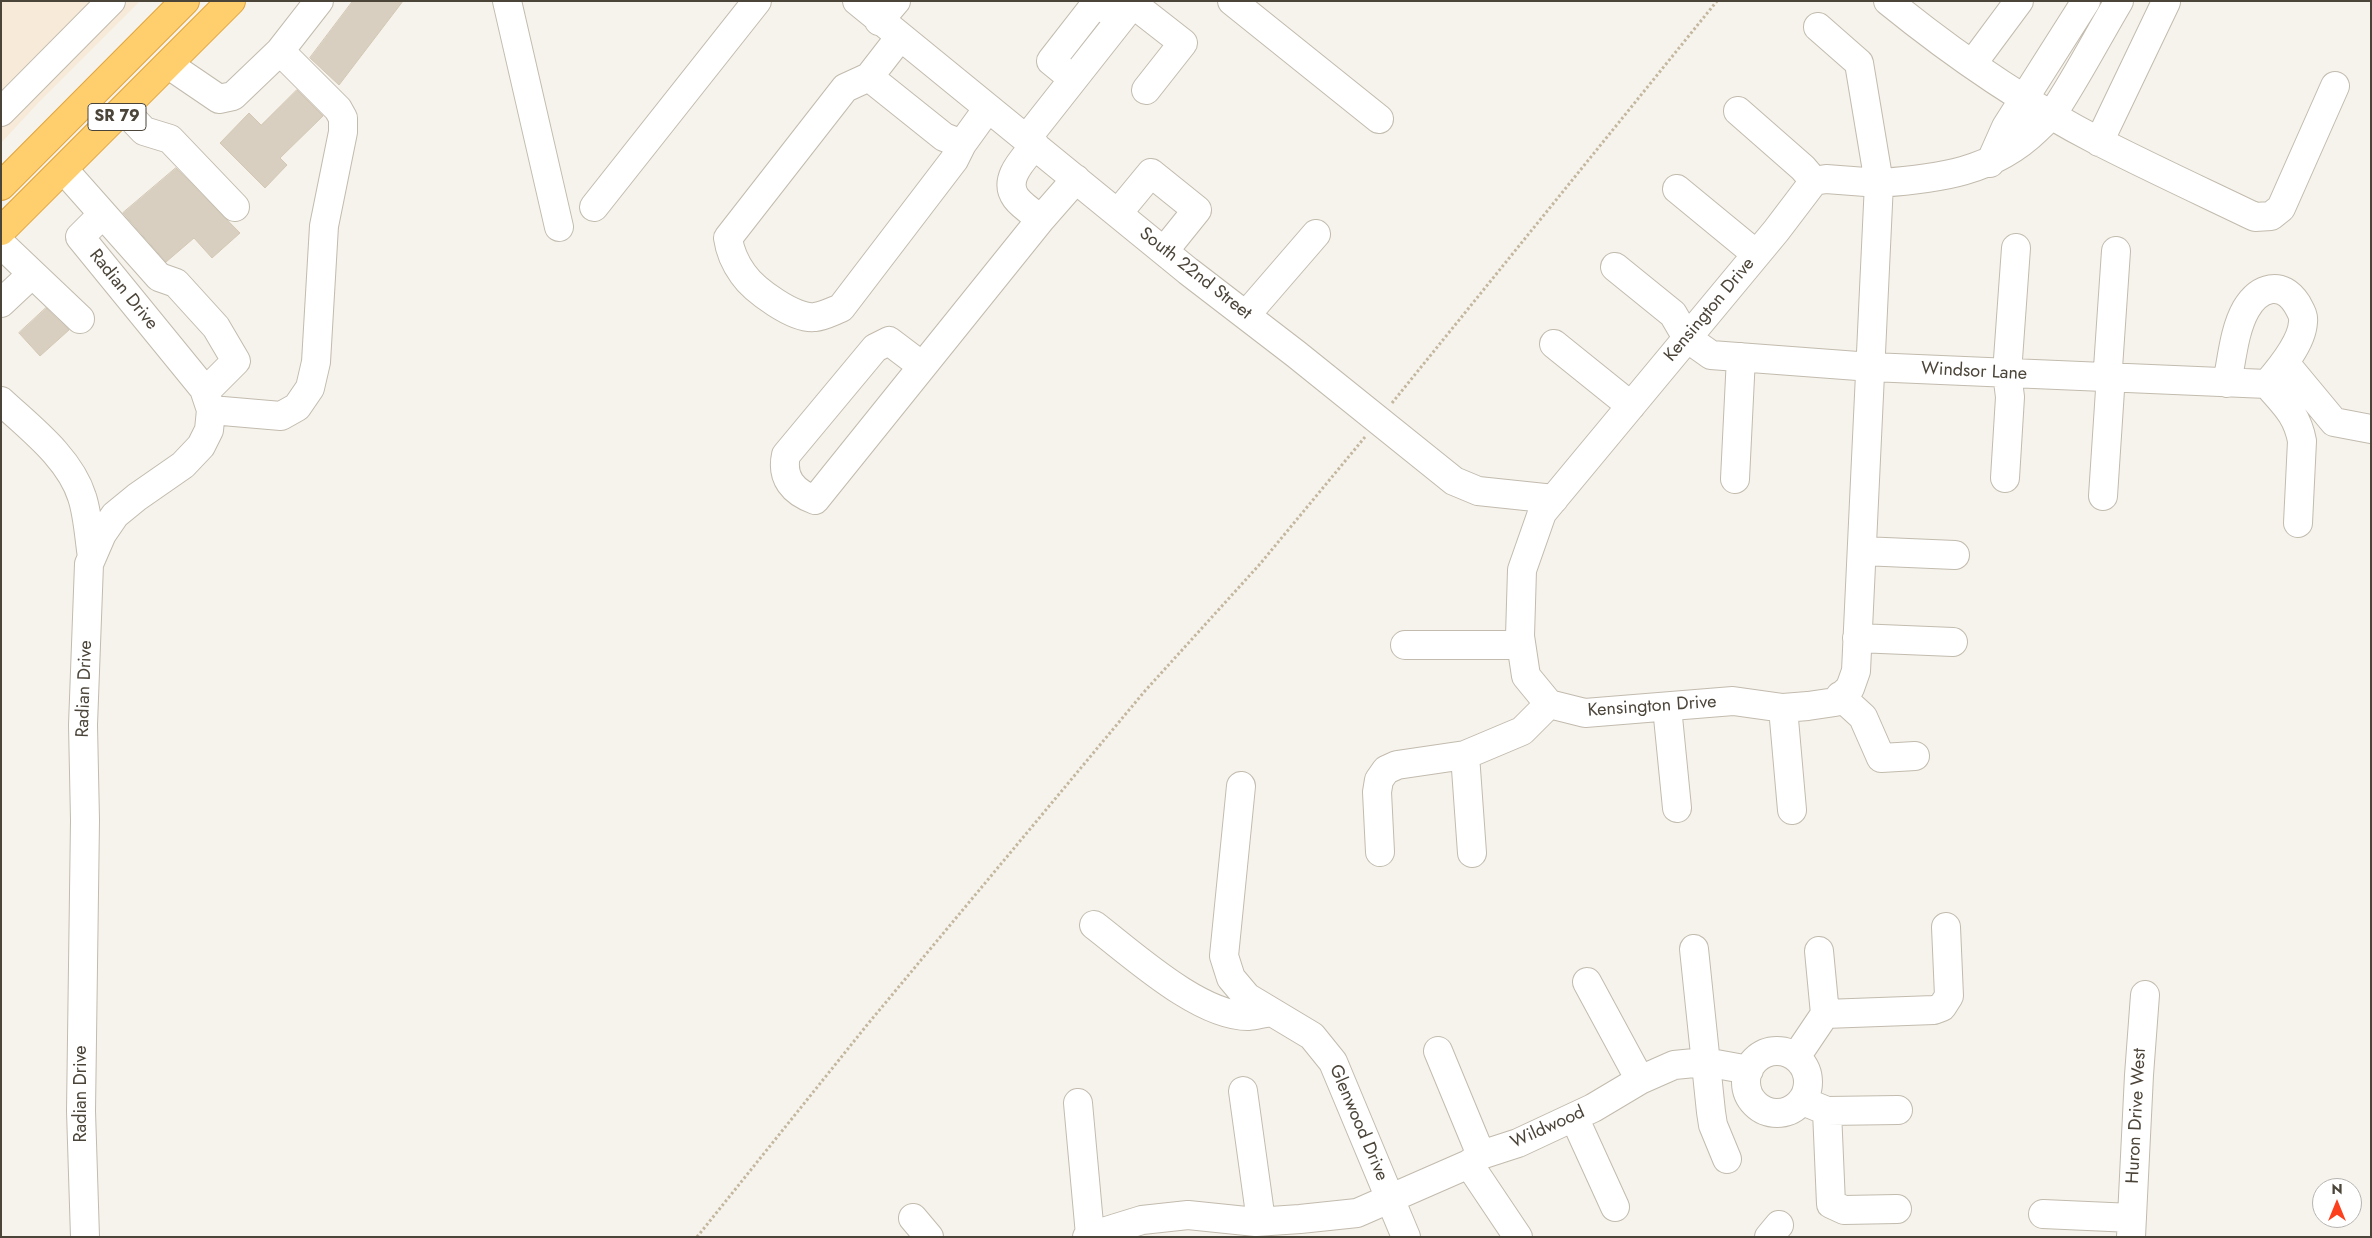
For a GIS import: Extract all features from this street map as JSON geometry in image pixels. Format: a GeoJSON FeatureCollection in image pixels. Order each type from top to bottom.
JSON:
{"type":"FeatureCollection","features":[{"type":"Feature","properties":{"kind":"highway","name":"SR 79"},"geometry":{"type":"LineString","coordinates":[[1,186],[185,1]]}},
{"type":"Feature","properties":{"kind":"highway","name":"SR 79"},"geometry":{"type":"LineString","coordinates":[[1,231],[231,1]]}},
{"type":"Feature","properties":{"kind":"street"},"geometry":{"type":"LineString","coordinates":[[1,112],[111,1]]}},
{"type":"Feature","properties":{"kind":"street"},"geometry":{"type":"LineString","coordinates":[[169,65],[219,99],[233,96],[280,51],[319,1]]}},
{"type":"Feature","properties":{"kind":"street"},"geometry":{"type":"LineString","coordinates":[[507,1],[559,227]]}},
{"type":"Feature","properties":{"kind":"street"},"geometry":{"type":"LineString","coordinates":[[594,207],[757,1]]}},
{"type":"Feature","properties":{"kind":"street","name":"South 22nd Street"},"geometry":{"type":"LineString","coordinates":[[857,1],[892,20],[988,108],[1164,251],[1454,481],[1478,491],[1554,499]]}},
{"type":"Feature","properties":{"kind":"street"},"geometry":{"type":"LineString","coordinates":[[1232,1],[1379,119]]}},
{"type":"Feature","properties":{"kind":"street"},"geometry":{"type":"LineString","coordinates":[[1888,1],[1973,64],[2052,114],[2100,142],[2255,217],[2271,216],[2281,208],[2335,86]]}},
{"type":"Feature","properties":{"kind":"street"},"geometry":{"type":"LineString","coordinates":[[1973,64],[2019,1]]}},
{"type":"Feature","properties":{"kind":"street"},"geometry":{"type":"LineString","coordinates":[[1990,163],[2006,127],[2086,1]]}},
{"type":"Feature","properties":{"kind":"street"},"geometry":{"type":"LineString","coordinates":[[1738,111],[1803,168],[1814,181],[1826,179],[1879,183],[1939,177],[1990,163],[2021,145],[2052,114],[2119,1]]}},
{"type":"Feature","properties":{"kind":"street"},"geometry":{"type":"LineString","coordinates":[[2100,142],[2166,2]]}},
{"type":"Feature","properties":{"kind":"street"},"geometry":{"type":"LineString","coordinates":[[1041,219],[1015,197],[1012,185],[1014,171],[1073,79],[1129,8],[1183,43],[1146,90]]}},
{"type":"Feature","properties":{"kind":"street"},"geometry":{"type":"LineString","coordinates":[[892,20],[869,77],[845,88],[728,238],[731,253],[744,276],[780,307],[800,316],[814,317],[841,308],[954,160],[962,144],[988,108]]}},
{"type":"Feature","properties":{"kind":"street"},"geometry":{"type":"LineString","coordinates":[[1818,27],[1859,63],[1879,183],[1856,671],[1850,688],[1840,696],[1863,717],[1881,758],[1915,756]]}},
{"type":"Feature","properties":{"kind":"street"},"geometry":{"type":"LineString","coordinates":[[64,170],[159,277],[176,283],[216,327],[226,342],[236,361],[208,401],[281,416],[297,407],[310,388],[316,362],[324,226],[343,132],[343,118],[338,109],[280,51]]}},
{"type":"Feature","properties":{"kind":"street"},"geometry":{"type":"LineString","coordinates":[[869,77],[944,137],[962,144]]}},
{"type":"Feature","properties":{"kind":"street"},"geometry":{"type":"LineString","coordinates":[[124,110],[144,131],[170,139],[235,208]]}},
{"type":"Feature","properties":{"kind":"street"},"geometry":{"type":"LineString","coordinates":[[1118,213],[1151,173],[1197,210],[1164,251]]}},
{"type":"Feature","properties":{"kind":"street"},"geometry":{"type":"LineString","coordinates":[[922,366],[889,341],[875,348],[786,455],[783,468],[787,480],[805,496],[814,500],[1041,219],[1076,179]]}},
{"type":"Feature","properties":{"kind":"street","name":"Kensington Drive"},"geometry":{"type":"LineString","coordinates":[[1814,181],[1542,513],[1522,570],[1521,645],[1526,676],[1549,704],[1585,713],[1733,701],[1782,708],[1835,702],[1840,696]]}},
{"type":"Feature","properties":{"kind":"street"},"geometry":{"type":"LineString","coordinates":[[1678,189],[1756,254]]}},
{"type":"Feature","properties":{"kind":"street","name":"Radian Drive"},"geometry":{"type":"LineString","coordinates":[[84,1237],[81,1111],[85,820],[83,725],[89,564],[102,534],[115,515],[137,497],[184,465],[201,446],[209,430],[208,401],[80,237],[103,214]]}},
{"type":"Feature","properties":{"kind":"street"},"geometry":{"type":"LineString","coordinates":[[1246,315],[1316,234]]}},
{"type":"Feature","properties":{"kind":"street"},"geometry":{"type":"LineString","coordinates":[[1,244],[80,319]]}},
{"type":"Feature","properties":{"kind":"street"},"geometry":{"type":"LineString","coordinates":[[2005,478],[2010,397],[2007,373],[2016,248]]}},
{"type":"Feature","properties":{"kind":"street"},"geometry":{"type":"LineString","coordinates":[[2103,496],[2110,390],[2108,368],[2116,251]]}},
{"type":"Feature","properties":{"kind":"street"},"geometry":{"type":"LineString","coordinates":[[1614,267],[1673,314],[1687,338]]}},
{"type":"Feature","properties":{"kind":"street"},"geometry":{"type":"LineString","coordinates":[[1,303],[32,274]]}},
{"type":"Feature","properties":{"kind":"street"},"geometry":{"type":"LineString","coordinates":[[2227,383],[2240,324],[2246,309],[2257,295],[2266,290],[2278,289],[2291,295],[2303,315],[2300,333],[2285,363],[2267,384],[2296,418],[2300,429],[2302,441],[2298,523]]}},
{"type":"Feature","properties":{"kind":"street","name":"Windsor Lane"},"geometry":{"type":"LineString","coordinates":[[1687,338],[1711,355],[1871,367],[2267,384]]}},
{"type":"Feature","properties":{"kind":"street"},"geometry":{"type":"LineString","coordinates":[[1554,344],[1631,406]]}},
{"type":"Feature","properties":{"kind":"street"},"geometry":{"type":"LineString","coordinates":[[1735,479],[1741,357]]}},
{"type":"Feature","properties":{"kind":"street"},"geometry":{"type":"LineString","coordinates":[[2285,363],[2334,422],[2371,429]]}},
{"type":"Feature","properties":{"kind":"street"},"geometry":{"type":"LineString","coordinates":[[1,401],[61,458],[74,476],[83,497],[92,557]]}},
{"type":"Feature","properties":{"kind":"street"},"geometry":{"type":"LineString","coordinates":[[1862,551],[1955,556]]}},
{"type":"Feature","properties":{"kind":"street"},"geometry":{"type":"LineString","coordinates":[[1857,638],[1953,642]]}},
{"type":"Feature","properties":{"kind":"street"},"geometry":{"type":"LineString","coordinates":[[1405,645],[1521,645]]}},
{"type":"Feature","properties":{"kind":"street"},"geometry":{"type":"LineString","coordinates":[[1380,852],[1377,792],[1379,780],[1386,770],[1397,765],[1465,755],[1522,731],[1549,704]]}},
{"type":"Feature","properties":{"kind":"street"},"geometry":{"type":"LineString","coordinates":[[1666,707],[1676,808]]}},
{"type":"Feature","properties":{"kind":"street"},"geometry":{"type":"LineString","coordinates":[[1782,708],[1792,810]]}},
{"type":"Feature","properties":{"kind":"street"},"geometry":{"type":"LineString","coordinates":[[1465,755],[1472,853]]}},
{"type":"Feature","properties":{"kind":"street","name":"Glenwood Drive"},"geometry":{"type":"LineString","coordinates":[[1241,786],[1224,956],[1230,978],[1247,998],[1312,1036],[1333,1062],[1406,1237]]}},
{"type":"Feature","properties":{"kind":"street"},"geometry":{"type":"LineString","coordinates":[[1094,925],[1189,997],[1212,1006],[1248,1016],[1272,1012]]}},
{"type":"Feature","properties":{"kind":"street"},"geometry":{"type":"LineString","coordinates":[[1825,1014],[1934,1010],[1942,1008],[1949,996],[1946,926]]}},
{"type":"Feature","properties":{"kind":"street"},"geometry":{"type":"LineString","coordinates":[[1694,949],[1712,1120],[1727,1159]]}},
{"type":"Feature","properties":{"kind":"street"},"geometry":{"type":"LineString","coordinates":[[1796,1057],[1825,1014],[1819,951]]}},
{"type":"Feature","properties":{"kind":"street"},"geometry":{"type":"LineString","coordinates":[[1587,982],[1640,1080]]}},
{"type":"Feature","properties":{"kind":"street","name":"Huron Drive West"},"geometry":{"type":"LineString","coordinates":[[2131,1227],[2145,995]]}},
{"type":"Feature","properties":{"kind":"street"},"geometry":{"type":"LineString","coordinates":[[1778,1051],[1796,1057],[1803,1064],[1808,1082],[1802,1101],[1786,1112],[1776,1113],[1757,1106],[1747,1089],[1748,1070],[1753,1062],[1769,1052],[1778,1051]]}},
{"type":"Feature","properties":{"kind":"street"},"geometry":{"type":"LineString","coordinates":[[1438,1052],[1475,1160],[1518,1237]]}},
{"type":"Feature","properties":{"kind":"street","name":"Wildwood"},"geometry":{"type":"LineString","coordinates":[[1088,1236],[1126,1231],[1142,1220],[1188,1215],[1262,1221],[1310,1228],[1357,1213],[1475,1160],[1518,1143],[1593,1108],[1640,1080],[1674,1065],[1705,1062],[1748,1070]]}},
{"type":"Feature","properties":{"kind":"street"},"geometry":{"type":"LineString","coordinates":[[1243,1091],[1262,1221]]}},
{"type":"Feature","properties":{"kind":"street"},"geometry":{"type":"LineString","coordinates":[[1802,1101],[1827,1111],[1898,1110]]}},
{"type":"Feature","properties":{"kind":"street"},"geometry":{"type":"LineString","coordinates":[[1078,1103],[1088,1236]]}},
{"type":"Feature","properties":{"kind":"street"},"geometry":{"type":"LineString","coordinates":[[1827,1111],[1831,1204],[1844,1210],[1897,1209]]}},
{"type":"Feature","properties":{"kind":"street"},"geometry":{"type":"LineString","coordinates":[[1574,1117],[1614,1207]]}},
{"type":"Feature","properties":{"kind":"street"},"geometry":{"type":"LineString","coordinates":[[2043,1214],[2131,1227]]}},
{"type":"Feature","properties":{"kind":"path"},"geometry":{"type":"LineString","coordinates":[[697,1237],[861,1033],[1144,692],[1260,564],[1379,420],[1717,1]]}},
{"type":"Feature","properties":{"kind":"shaded area"},"geometry":{"type":"Polygon","coordinates":[[[1,1],[140,1],[40,101],[1,143],[1,1]]]}},
{"type":"Feature","properties":{"kind":"building"},"geometry":{"type":"Polygon","coordinates":[[[353,1],[403,1],[339,85],[310,58],[353,1]]]}},
{"type":"Feature","properties":{"kind":"building"},"geometry":{"type":"Polygon","coordinates":[[[297,90],[323,116],[280,158],[287,165],[265,188],[220,143],[249,113],[261,125],[297,90]]]}},
{"type":"Feature","properties":{"kind":"building"},"geometry":{"type":"Polygon","coordinates":[[[176,168],[240,233],[212,258],[194,238],[166,262],[123,213],[176,168]]]}},
{"type":"Feature","properties":{"kind":"building"},"geometry":{"type":"Polygon","coordinates":[[[46,308],[69,330],[40,356],[19,333],[46,308]]]}}]}
